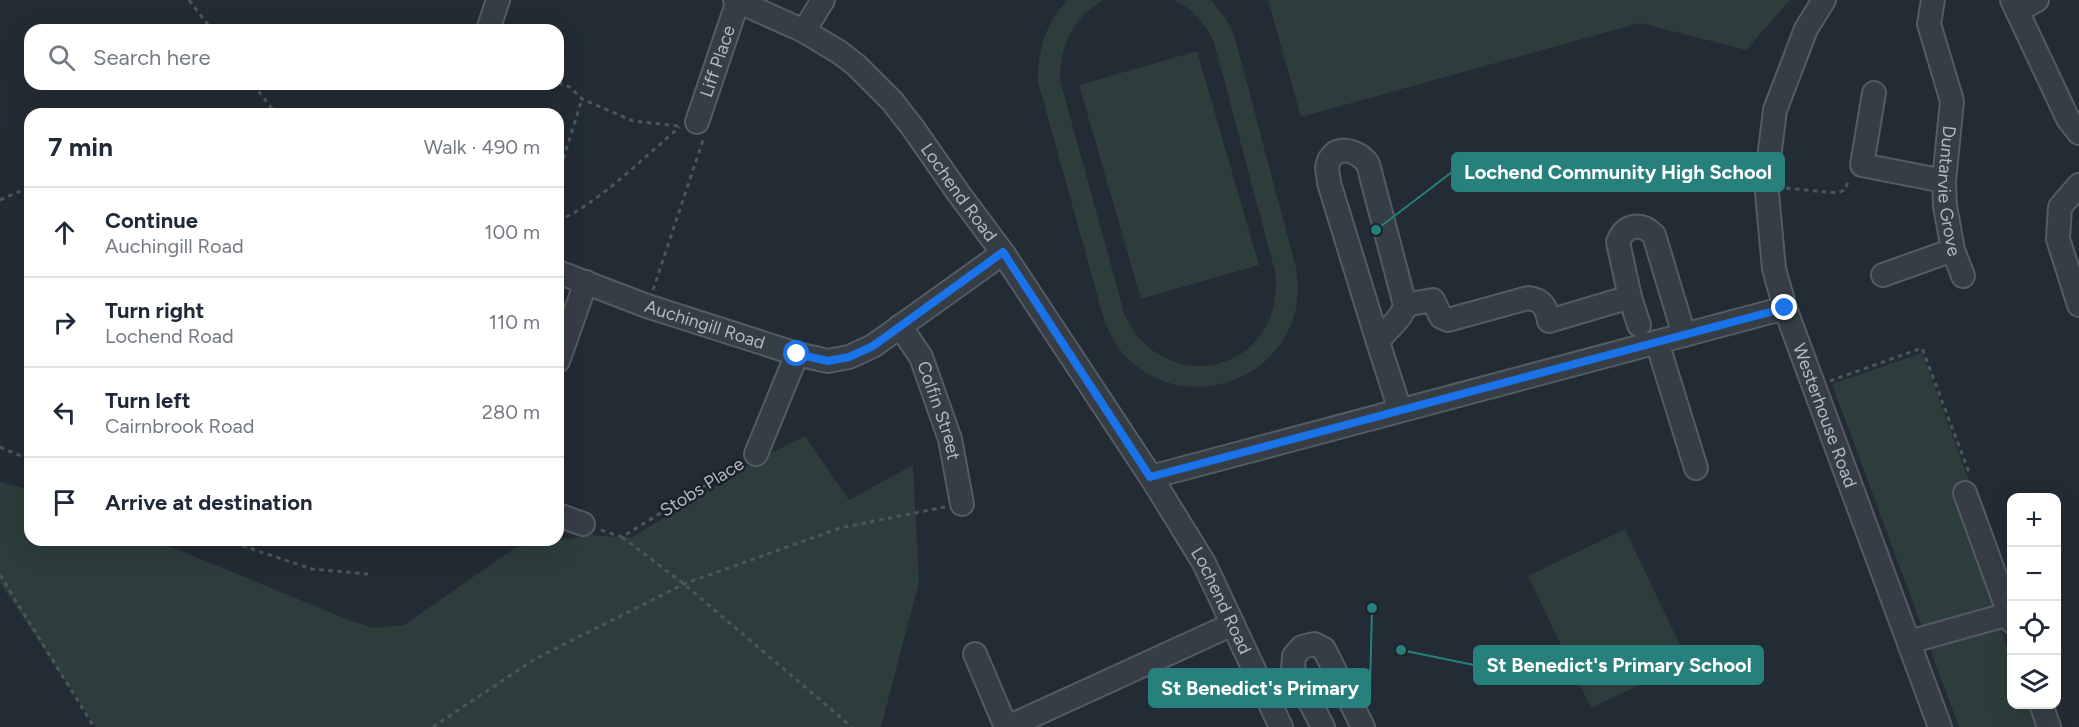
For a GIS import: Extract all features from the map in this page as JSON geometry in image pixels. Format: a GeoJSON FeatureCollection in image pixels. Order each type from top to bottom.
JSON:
{"type":"FeatureCollection","features":[{"type":"Feature","properties":{"kind":"street"},"geometry":{"type":"LineString","coordinates":[[490,24],[498,0]]}},
{"type":"Feature","properties":{"kind":"street"},"geometry":{"type":"LineString","coordinates":[[804,31],[823,0]]}},
{"type":"Feature","properties":{"kind":"street","name":"Westerhouse Road"},"geometry":{"type":"LineString","coordinates":[[1824,0],[1806,29],[1775,110],[1766,186],[1774,269],[1785,308],[1940,727]]}},
{"type":"Feature","properties":{"kind":"street","name":"Duntarvie Grove"},"geometry":{"type":"LineString","coordinates":[[1934,0],[1929,24],[1952,101],[1944,180],[1945,206],[1953,250],[1963,276]]}},
{"type":"Feature","properties":{"kind":"street"},"geometry":{"type":"LineString","coordinates":[[2037,0],[2015,6],[2068,119],[2079,133]]}},
{"type":"Feature","properties":{"kind":"street","name":"Lochend Road"},"geometry":{"type":"LineString","coordinates":[[736,1],[804,31],[839,52],[856,65],[892,101],[1003,252],[1204,562],[1281,727]]}},
{"type":"Feature","properties":{"kind":"street","name":"Liff Place"},"geometry":{"type":"LineString","coordinates":[[689,124],[736,1]]}},
{"type":"Feature","properties":{"kind":"street"},"geometry":{"type":"LineString","coordinates":[[1874,93],[1862,165],[1944,180]]}},
{"type":"Feature","properties":{"kind":"street"},"geometry":{"type":"LineString","coordinates":[[1378,342],[1404,310],[1405,305],[1368,164],[1362,156],[1352,151],[1338,152],[1330,158],[1327,169],[1329,183],[1378,342],[1400,410]]}},
{"type":"Feature","properties":{"kind":"street"},"geometry":{"type":"LineString","coordinates":[[2079,185],[2060,207],[2058,239],[2079,306]]}},
{"type":"Feature","properties":{"kind":"street"},"geometry":{"type":"LineString","coordinates":[[1639,325],[1630,297],[1618,242],[1621,234],[1637,226],[1646,228],[1654,235],[1684,335]]}},
{"type":"Feature","properties":{"kind":"street"},"geometry":{"type":"LineString","coordinates":[[1883,275],[1953,250]]}},
{"type":"Feature","properties":{"kind":"street","name":"Auchingill Road"},"geometry":{"type":"LineString","coordinates":[[564,274],[647,306],[803,356],[828,361],[849,357],[873,346],[1003,252]]}},
{"type":"Feature","properties":{"kind":"street"},"geometry":{"type":"LineString","coordinates":[[564,345],[586,282]]}},
{"type":"Feature","properties":{"kind":"street"},"geometry":{"type":"LineString","coordinates":[[1405,305],[1433,300],[1441,317],[1448,320],[1528,298],[1538,299],[1546,307],[1550,321],[1630,297]]}},
{"type":"Feature","properties":{"kind":"street"},"geometry":{"type":"LineString","coordinates":[[1150,477],[1785,308]]}},
{"type":"Feature","properties":{"kind":"street","name":"Colfin Street"},"geometry":{"type":"LineString","coordinates":[[900,326],[921,357],[950,439],[962,504]]}},
{"type":"Feature","properties":{"kind":"street"},"geometry":{"type":"LineString","coordinates":[[1657,342],[1696,468]]}},
{"type":"Feature","properties":{"kind":"street","name":"Stobs Place"},"geometry":{"type":"LineString","coordinates":[[756,454],[803,356]]}},
{"type":"Feature","properties":{"kind":"street"},"geometry":{"type":"LineString","coordinates":[[1968,485],[2007,608]]}},
{"type":"Feature","properties":{"kind":"street"},"geometry":{"type":"LineString","coordinates":[[564,517],[583,524]]}},
{"type":"Feature","properties":{"kind":"street"},"geometry":{"type":"LineString","coordinates":[[1909,642],[2007,619]]}},
{"type":"Feature","properties":{"kind":"street"},"geometry":{"type":"LineString","coordinates":[[975,654],[1007,727],[1233,624]]}},
{"type":"Feature","properties":{"kind":"street"},"geometry":{"type":"LineString","coordinates":[[1323,727],[1293,669],[1294,656],[1302,647],[1314,644],[1324,649],[1363,727]]}},
{"type":"Feature","properties":{"kind":"street"},"geometry":{"type":"LineString","coordinates":[[2042,709],[2049,727]]}},
{"type":"Feature","properties":{"kind":"path"},"geometry":{"type":"LineString","coordinates":[[189,0],[207,24]]}},
{"type":"Feature","properties":{"kind":"path"},"geometry":{"type":"LineString","coordinates":[[564,85],[570,87],[582,99],[633,122],[689,124],[706,130],[647,306]]}},
{"type":"Feature","properties":{"kind":"path"},"geometry":{"type":"LineString","coordinates":[[258,90],[271,108]]}},
{"type":"Feature","properties":{"kind":"path"},"geometry":{"type":"LineString","coordinates":[[564,157],[582,99]]}},
{"type":"Feature","properties":{"kind":"path"},"geometry":{"type":"LineString","coordinates":[[564,218],[598,197],[689,124]]}},
{"type":"Feature","properties":{"kind":"path"},"geometry":{"type":"LineString","coordinates":[[1766,186],[1837,193],[1845,190],[1854,166],[1862,165]]}},
{"type":"Feature","properties":{"kind":"path"},"geometry":{"type":"LineString","coordinates":[[0,200],[24,190]]}},
{"type":"Feature","properties":{"kind":"path"},"geometry":{"type":"LineString","coordinates":[[1814,387],[1922,348],[1968,485]]}},
{"type":"Feature","properties":{"kind":"path"},"geometry":{"type":"LineString","coordinates":[[0,447],[24,457]]}},
{"type":"Feature","properties":{"kind":"path","name":"Stobs Place"},"geometry":{"type":"LineString","coordinates":[[622,537],[756,454]]}},
{"type":"Feature","properties":{"kind":"path"},"geometry":{"type":"LineString","coordinates":[[433,727],[535,659],[684,584],[840,528],[962,504]]}},
{"type":"Feature","properties":{"kind":"path"},"geometry":{"type":"LineString","coordinates":[[583,524],[622,537],[684,584],[852,727]]}},
{"type":"Feature","properties":{"kind":"path"},"geometry":{"type":"LineString","coordinates":[[243,546],[312,569],[368,574]]}},
{"type":"Feature","properties":{"kind":"path"},"geometry":{"type":"LineString","coordinates":[[0,575],[94,727]]}},
{"type":"Feature","properties":{"kind":"shaded area"},"geometry":{"type":"Polygon","coordinates":[[[1068,0],[1104,0],[1084,15],[1070,33],[1063,55],[1060,80],[1125,316],[1144,343],[1168,359],[1195,366],[1221,363],[1244,351],[1263,332],[1274,305],[1275,272],[1214,42],[1198,18],[1174,0],[1211,0],[1234,34],[1296,268],[1298,288],[1295,313],[1281,344],[1263,363],[1241,377],[1217,385],[1191,387],[1166,382],[1142,370],[1121,351],[1105,323],[1038,82],[1041,48],[1048,27],[1068,0]]]}},
{"type":"Feature","properties":{"kind":"shaded area"},"geometry":{"type":"Polygon","coordinates":[[[1268,0],[1790,0],[1746,50],[1640,23],[1301,117],[1268,0]]]}},
{"type":"Feature","properties":{"kind":"shaded area"},"geometry":{"type":"Polygon","coordinates":[[[1197,51],[1259,265],[1141,299],[1079,85],[1197,51]]]}},
{"type":"Feature","properties":{"kind":"shaded area"},"geometry":{"type":"Polygon","coordinates":[[[1922,353],[1971,486],[1954,492],[2007,647],[2007,709],[2028,709],[2035,727],[1959,727],[1832,384],[1922,353]]]}},
{"type":"Feature","properties":{"kind":"shaded area"},"geometry":{"type":"Polygon","coordinates":[[[805,436],[849,500],[913,465],[919,582],[881,727],[96,727],[0,583],[0,482],[24,488],[24,546],[169,546],[349,620],[373,628],[404,625],[515,548],[564,546],[564,540],[591,535],[631,538],[755,461],[805,436]]]}},
{"type":"Feature","properties":{"kind":"shaded area"},"geometry":{"type":"Polygon","coordinates":[[[1625,529],[1688,662],[1591,708],[1528,576],[1625,529]]]}},
{"type":"Feature","properties":{"kind":"place","name":"Lochend Community High School"},"geometry":{"type":"Point","coordinates":[1376,230]}},
{"type":"Feature","properties":{"kind":"place","name":"St Benedict's Primary"},"geometry":{"type":"Point","coordinates":[1372,608]}},
{"type":"Feature","properties":{"kind":"place","name":"St Benedict's Primary School"},"geometry":{"type":"Point","coordinates":[1401,650]}},
{"type":"Feature","properties":{"kind":"route"},"geometry":{"type":"LineString","coordinates":[[797,354],[828,361],[849,357],[873,346],[1003,252],[1150,477],[1785,308]]}}]}
